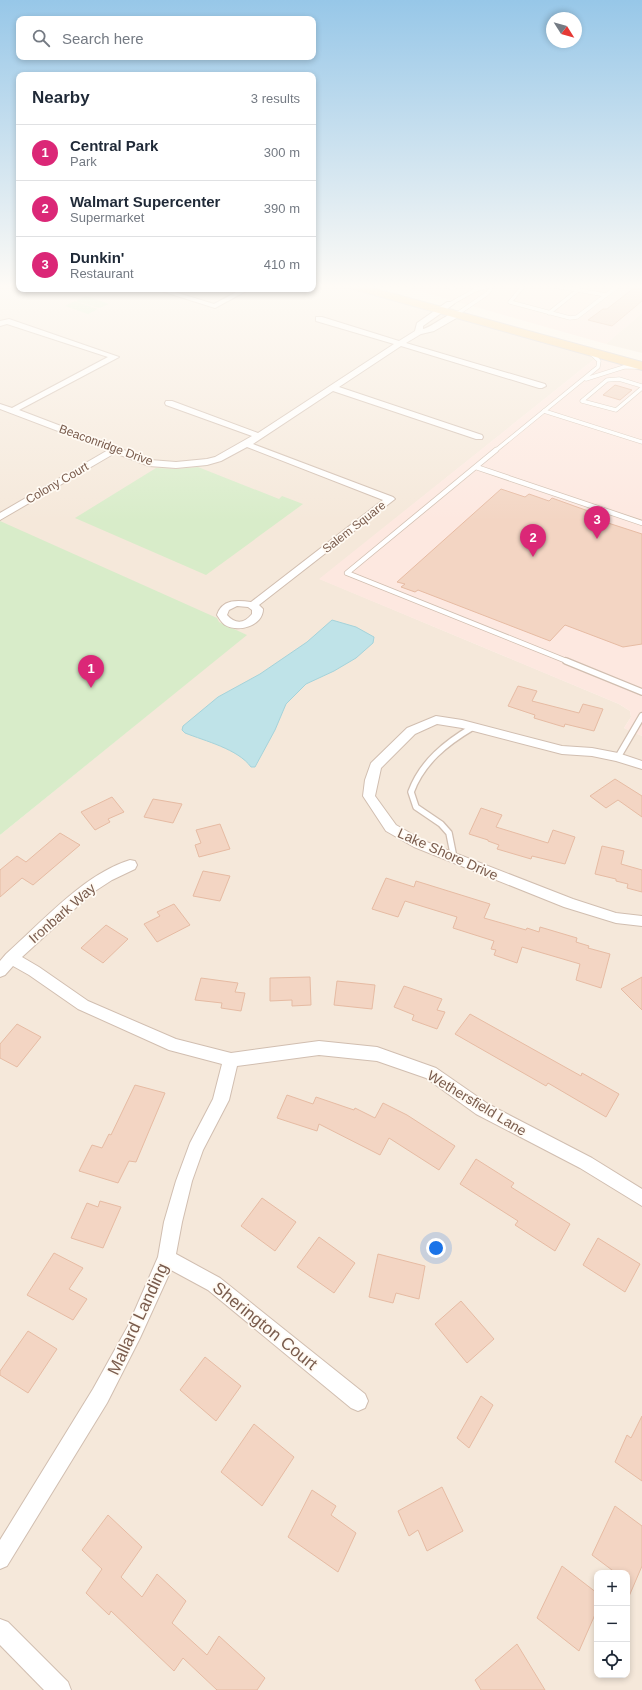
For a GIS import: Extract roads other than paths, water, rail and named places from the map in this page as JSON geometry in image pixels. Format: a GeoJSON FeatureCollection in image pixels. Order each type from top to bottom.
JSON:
{"type":"FeatureCollection","features":[{"type":"Feature","properties":{"kind":"main road"},"geometry":{"type":"LineString","coordinates":[[632,363],[642,366]]}},
{"type":"Feature","properties":{"kind":"street"},"geometry":{"type":"LineString","coordinates":[[5,410],[103,363]]}},
{"type":"Feature","properties":{"kind":"street","name":"Beaconridge Drive"},"geometry":{"type":"LineString","coordinates":[[5,410],[149,463],[176,465],[207,462],[246,444],[371,363]]}},
{"type":"Feature","properties":{"kind":"street"},"geometry":{"type":"LineString","coordinates":[[464,363],[542,386]]}},
{"type":"Feature","properties":{"kind":"street"},"geometry":{"type":"LineString","coordinates":[[333,388],[479,437]]}},
{"type":"Feature","properties":{"kind":"street"},"geometry":{"type":"LineString","coordinates":[[169,403],[259,436]]}},
{"type":"Feature","properties":{"kind":"street","name":"Salem Square"},"geometry":{"type":"LineString","coordinates":[[246,444],[390,499],[253,606]]}},
{"type":"Feature","properties":{"kind":"street","name":"Colony Court"},"geometry":{"type":"LineString","coordinates":[[0,517],[114,450]]}},
{"type":"Feature","properties":{"kind":"street","name":"Lake Shore Drive"},"geometry":{"type":"LineString","coordinates":[[642,766],[618,757],[592,752],[562,750],[473,727],[436,720],[411,731],[375,766],[369,796],[391,828],[419,844],[569,903],[616,918],[642,921]]}},
{"type":"Feature","properties":{"kind":"street","name":"Ironbark Way"},"geometry":{"type":"LineString","coordinates":[[0,971],[11,958],[87,889],[107,876],[130,865]]}},
{"type":"Feature","properties":{"kind":"street","name":"Wethersfield Lane"},"geometry":{"type":"LineString","coordinates":[[11,958],[34,971],[83,1005],[174,1045],[231,1060],[319,1048],[377,1054],[430,1073],[482,1109],[586,1163],[642,1198]]}},
{"type":"Feature","properties":{"kind":"street","name":"Mallard Landing"},"geometry":{"type":"LineString","coordinates":[[0,1559],[100,1396],[134,1332],[167,1258],[173,1222],[184,1181],[196,1148],[221,1100],[231,1060]]}},
{"type":"Feature","properties":{"kind":"street","name":"Sherington Court"},"geometry":{"type":"LineString","coordinates":[[167,1258],[214,1284],[358,1401]]}},
{"type":"Feature","properties":{"kind":"street"},"geometry":{"type":"LineString","coordinates":[[0,1630],[60,1690]]}},
{"type":"Feature","properties":{"kind":"lane"},"geometry":{"type":"LineString","coordinates":[[599,363],[598,367],[583,380],[347,573],[642,692]]}},
{"type":"Feature","properties":{"kind":"lane"},"geometry":{"type":"LineString","coordinates":[[583,380],[624,367],[642,366]]}},
{"type":"Feature","properties":{"kind":"lane"},"geometry":{"type":"LineString","coordinates":[[598,375],[607,380],[619,379],[642,387],[616,410],[582,401],[607,380]]}},
{"type":"Feature","properties":{"kind":"lane"},"geometry":{"type":"LineString","coordinates":[[544,411],[642,442]]}},
{"type":"Feature","properties":{"kind":"lane"},"geometry":{"type":"LineString","coordinates":[[476,468],[642,523]]}},
{"type":"Feature","properties":{"kind":"lane"},"geometry":{"type":"LineString","coordinates":[[618,757],[642,716]]}},
{"type":"Feature","properties":{"kind":"lane"},"geometry":{"type":"LineString","coordinates":[[454,858],[449,833],[441,824],[416,807],[410,792],[418,776],[433,759],[455,738],[473,727]]}},
{"type":"Feature","properties":{"kind":"water"},"geometry":{"type":"Polygon","coordinates":[[[332,620],[356,627],[374,637],[373,643],[356,658],[334,671],[306,684],[286,704],[275,730],[255,767],[251,767],[230,750],[185,733],[182,730],[183,726],[218,697],[260,674],[307,642],[332,620]]]}},
{"type":"Feature","properties":{"kind":"place","name":"Dunkin'"},"geometry":{"type":"Point","coordinates":[597,539]}},
{"type":"Feature","properties":{"kind":"place","name":"Walmart Supercenter"},"geometry":{"type":"Point","coordinates":[533,557]}},
{"type":"Feature","properties":{"kind":"place","name":"Central Park"},"geometry":{"type":"Point","coordinates":[91,688]}}]}
